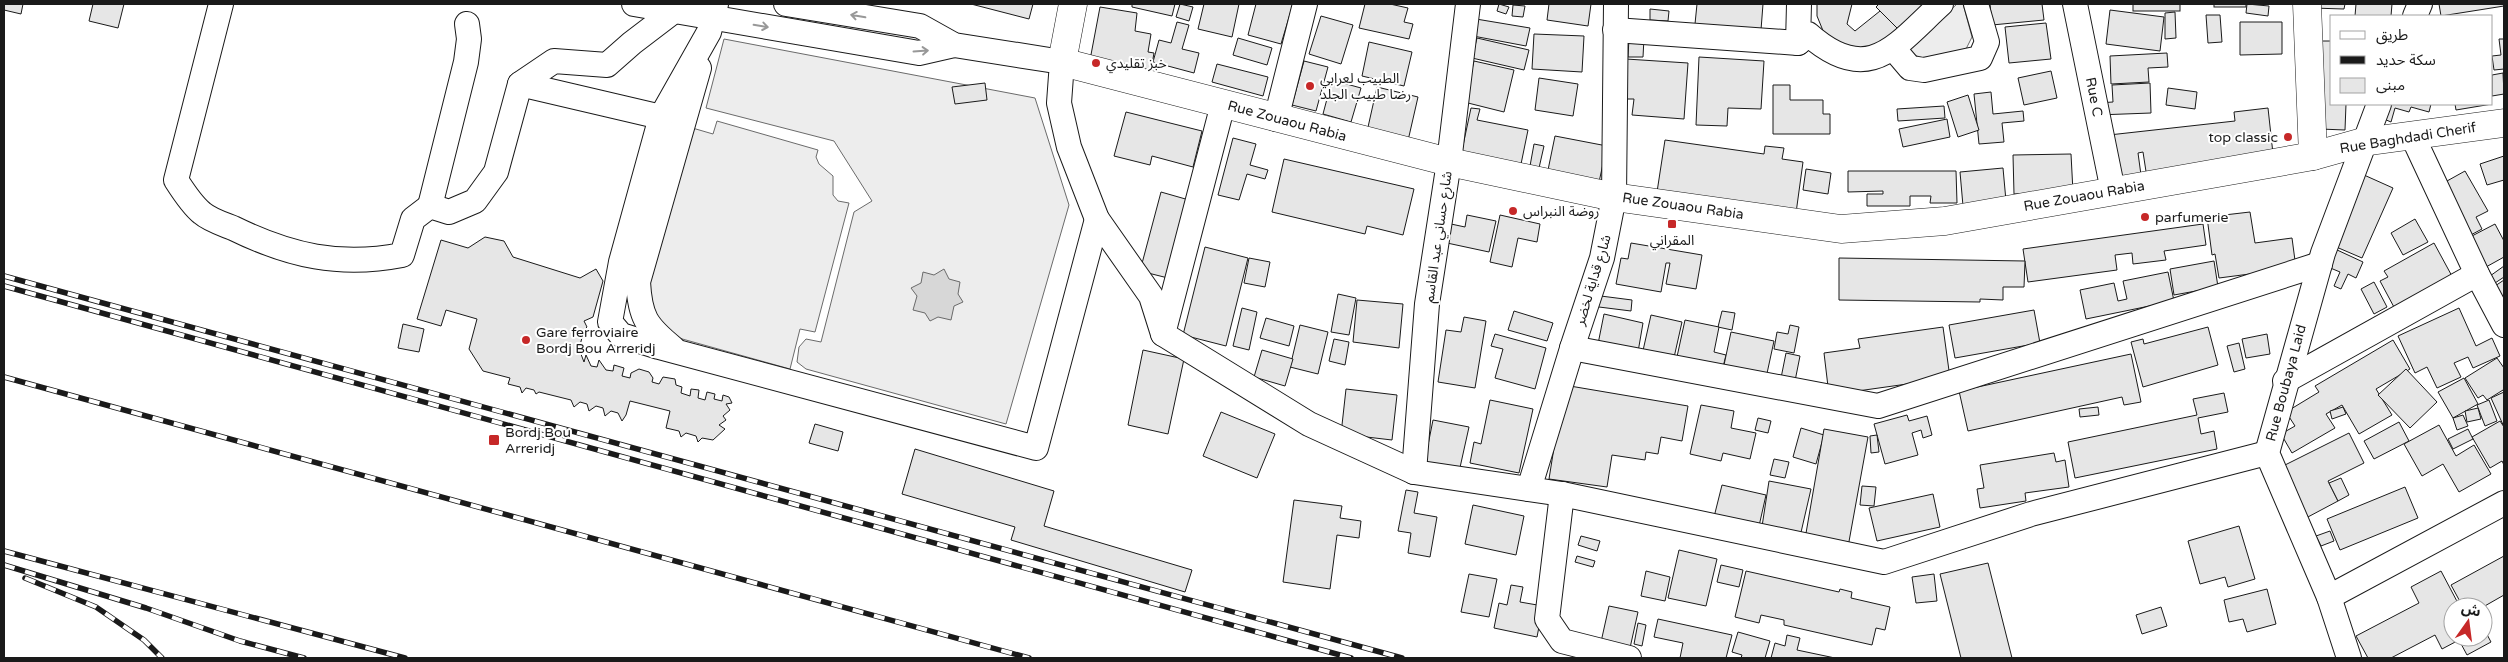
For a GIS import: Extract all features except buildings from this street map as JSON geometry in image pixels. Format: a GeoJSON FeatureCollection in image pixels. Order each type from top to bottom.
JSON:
{"type":"FeatureCollection","features":[{"type":"Feature","properties":{"kind":"main road"},"geometry":{"type":"LineString","coordinates":[[1062,62],[1072,4]]}},
{"type":"Feature","properties":{"kind":"main road"},"geometry":{"type":"LineString","coordinates":[[2307,4],[2313,156]]}},
{"type":"Feature","properties":{"kind":"main road","name":"Rue Zouaou Rabia"},"geometry":{"type":"LineString","coordinates":[[1062,62],[1276,119],[1449,162],[1614,197],[1841,229],[1945,221],[2313,156]]}},
{"type":"Feature","properties":{"kind":"main road","name":"Rue Baghdadi Cherif"},"geometry":{"type":"LineString","coordinates":[[2313,156],[2363,142],[2504,123]]}},
{"type":"Feature","properties":{"kind":"street"},"geometry":{"type":"LineString","coordinates":[[221,4],[176,180],[202,214],[245,234],[296,254],[333,260],[375,260],[402,255],[413,219],[430,206],[466,62],[469,38],[467,24]]}},
{"type":"Feature","properties":{"kind":"street"},"geometry":{"type":"LineString","coordinates":[[634,4],[675,7],[712,18],[919,53],[954,45]]}},
{"type":"Feature","properties":{"kind":"street"},"geometry":{"type":"LineString","coordinates":[[786,4],[920,26],[954,45],[1062,62],[1059,103],[1070,147],[1097,219],[1151,296],[1164,334],[1309,424],[1414,472],[1562,494],[1884,562],[2031,514],[2267,454]]}},
{"type":"Feature","properties":{"kind":"street"},"geometry":{"type":"LineString","coordinates":[[1276,119],[1305,4]]}},
{"type":"Feature","properties":{"kind":"street","name":"شارع حساني عبد القاسم"},"geometry":{"type":"LineString","coordinates":[[1414,472],[1427,304],[1449,162],[1468,4]]}},
{"type":"Feature","properties":{"kind":"street","name":"شارع قداية لخضر"},"geometry":{"type":"LineString","coordinates":[[1529,489],[1602,258],[1614,197],[1616,4]]}},
{"type":"Feature","properties":{"kind":"street"},"geometry":{"type":"LineString","coordinates":[[1798,43],[1799,4]]}},
{"type":"Feature","properties":{"kind":"street"},"geometry":{"type":"LineString","coordinates":[[1615,30],[1798,43],[1808,34],[1817,42],[1836,52],[1862,60],[1888,53],[1941,4]]}},
{"type":"Feature","properties":{"kind":"street"},"geometry":{"type":"LineString","coordinates":[[1893,48],[1910,68],[1924,70],[1980,58],[1987,42],[1976,4]]}},
{"type":"Feature","properties":{"kind":"street","name":"Rue C"},"geometry":{"type":"LineString","coordinates":[[2075,4],[2113,191]]}},
{"type":"Feature","properties":{"kind":"street"},"geometry":{"type":"LineString","coordinates":[[430,206],[450,212],[475,202],[496,172],[520,84],[554,61],[607,65],[675,7]]}},
{"type":"Feature","properties":{"kind":"street"},"geometry":{"type":"LineString","coordinates":[[712,18],[660,117],[621,262],[610,322],[621,335],[1036,448],[1097,219]]}},
{"type":"Feature","properties":{"kind":"street"},"geometry":{"type":"LineString","coordinates":[[678,352],[656,334],[647,323],[639,306],[638,282],[712,18]]}},
{"type":"Feature","properties":{"kind":"street"},"geometry":{"type":"LineString","coordinates":[[520,84],[660,117]]}},
{"type":"Feature","properties":{"kind":"street"},"geometry":{"type":"LineString","coordinates":[[1164,334],[1223,104]]}},
{"type":"Feature","properties":{"kind":"street","name":"Rue Boubaya Laid"},"geometry":{"type":"LineString","coordinates":[[2349,658],[2329,597],[2267,454],[2285,381],[2320,264],[2363,142],[2379,105]]}},
{"type":"Feature","properties":{"kind":"street"},"geometry":{"type":"LineString","coordinates":[[2412,135],[2477,274],[2504,325]]}},
{"type":"Feature","properties":{"kind":"street"},"geometry":{"type":"LineString","coordinates":[[1572,348],[1878,406],[2320,264]]}},
{"type":"Feature","properties":{"kind":"street"},"geometry":{"type":"LineString","coordinates":[[2285,381],[2477,274]]}},
{"type":"Feature","properties":{"kind":"street"},"geometry":{"type":"LineString","coordinates":[[1562,494],[1547,619],[1562,641],[1630,658]]}},
{"type":"Feature","properties":{"kind":"street"},"geometry":{"type":"LineString","coordinates":[[2329,597],[2504,503]]}},
{"type":"Feature","properties":{"kind":"shaded area"},"geometry":{"type":"Polygon","coordinates":[[[1957,4],[1963,4],[1972,37],[1966,49],[1930,60],[1914,55],[1908,49],[1957,4]]]}},
{"type":"Feature","properties":{"kind":"shaded area"},"geometry":{"type":"Polygon","coordinates":[[[724,39],[1035,98],[1069,205],[1006,424],[806,369],[797,362],[799,347],[806,339],[821,342],[854,212],[872,201],[834,141],[706,108],[724,39]]]}},
{"type":"Feature","properties":{"kind":"shaded area"},"geometry":{"type":"Polygon","coordinates":[[[717,121],[818,150],[816,157],[819,164],[833,176],[833,195],[838,201],[849,203],[815,332],[800,329],[790,369],[668,335],[659,328],[646,285],[689,127],[713,134],[717,121]]]}},
{"type":"Feature","properties":{"kind":"shaded area"},"geometry":{"type":"Polygon","coordinates":[[[944,269],[949,279],[960,282],[958,294],[963,302],[954,306],[951,320],[938,317],[930,321],[925,313],[913,310],[917,296],[911,288],[921,283],[923,272],[934,275],[944,269]]]}},
{"type":"Feature","properties":{"kind":"railway"},"geometry":{"type":"LineString","coordinates":[[4,276],[1402,658]]}},
{"type":"Feature","properties":{"kind":"railway"},"geometry":{"type":"LineString","coordinates":[[4,286],[1351,658]]}},
{"type":"Feature","properties":{"kind":"railway"},"geometry":{"type":"LineString","coordinates":[[4,377],[1029,658]]}},
{"type":"Feature","properties":{"kind":"railway"},"geometry":{"type":"LineString","coordinates":[[4,551],[405,658]]}},
{"type":"Feature","properties":{"kind":"railway"},"geometry":{"type":"LineString","coordinates":[[4,565],[146,608],[240,641],[304,658]]}},
{"type":"Feature","properties":{"kind":"railway"},"geometry":{"type":"LineString","coordinates":[[25,578],[96,607],[144,640],[162,658]]}},
{"type":"Feature","properties":{"kind":"place","name":"خبز تقليدي"},"geometry":{"type":"Point","coordinates":[1096,63]}},
{"type":"Feature","properties":{"kind":"place","name":"الطبيب لعرابي رضا طبيب الجلد"},"geometry":{"type":"Point","coordinates":[1310,86]}},
{"type":"Feature","properties":{"kind":"place","name":"top classic"},"geometry":{"type":"Point","coordinates":[2288,137]}},
{"type":"Feature","properties":{"kind":"place","name":"روضة النبراس"},"geometry":{"type":"Point","coordinates":[1513,211]}},
{"type":"Feature","properties":{"kind":"place","name":"parfumerie"},"geometry":{"type":"Point","coordinates":[2145,217]}},
{"type":"Feature","properties":{"kind":"place","name":"المقراني"},"geometry":{"type":"Point","coordinates":[1672,224]}},
{"type":"Feature","properties":{"kind":"place","name":"Gare ferroviaire Bordj Bou Arreridj"},"geometry":{"type":"Point","coordinates":[526,340]}},
{"type":"Feature","properties":{"kind":"place","name":"Bordj Bou Arreridj"},"geometry":{"type":"Point","coordinates":[494,440]}}]}
